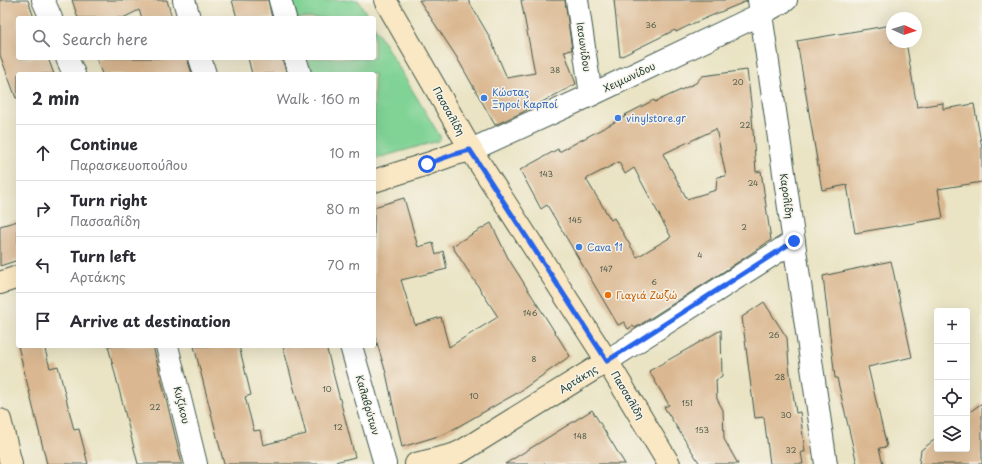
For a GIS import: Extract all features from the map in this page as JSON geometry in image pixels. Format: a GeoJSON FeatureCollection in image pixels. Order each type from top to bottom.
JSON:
{"type":"FeatureCollection","features":[{"type":"Feature","properties":{"kind":"main road","name":"Πασσαλίδη"},"geometry":{"type":"LineString","coordinates":[[385,0],[470,150],[607,361],[669,464]]}},
{"type":"Feature","properties":{"kind":"main road"},"geometry":{"type":"LineString","coordinates":[[376,180],[470,150]]}},
{"type":"Feature","properties":{"kind":"main road"},"geometry":{"type":"LineString","coordinates":[[0,282],[16,278]]}},
{"type":"Feature","properties":{"kind":"main road","name":"Αρτάκης"},"geometry":{"type":"LineString","coordinates":[[416,464],[456,460],[466,449],[607,361]]}},
{"type":"Feature","properties":{"kind":"main road"},"geometry":{"type":"LineString","coordinates":[[0,420],[11,464]]}},
{"type":"Feature","properties":{"kind":"street"},"geometry":{"type":"LineString","coordinates":[[44,0],[50,16]]}},
{"type":"Feature","properties":{"kind":"street"},"geometry":{"type":"LineString","coordinates":[[184,0],[188,16]]}},
{"type":"Feature","properties":{"kind":"street"},"geometry":{"type":"LineString","coordinates":[[280,0],[284,16]]}},
{"type":"Feature","properties":{"kind":"street","name":"Ιασωνίδου"},"geometry":{"type":"LineString","coordinates":[[577,0],[591,95]]}},
{"type":"Feature","properties":{"kind":"street","name":"Χειμωνίδου"},"geometry":{"type":"LineString","coordinates":[[470,150],[591,95],[760,7],[786,0]]}},
{"type":"Feature","properties":{"kind":"street","name":"Καρολίδη"},"geometry":{"type":"LineString","coordinates":[[760,7],[826,464]]}},
{"type":"Feature","properties":{"kind":"street"},"geometry":{"type":"LineString","coordinates":[[68,60],[73,72]]}},
{"type":"Feature","properties":{"kind":"street"},"geometry":{"type":"LineString","coordinates":[[201,60],[204,72]]}},
{"type":"Feature","properties":{"kind":"street"},"geometry":{"type":"LineString","coordinates":[[296,60],[299,72]]}},
{"type":"Feature","properties":{"kind":"street","name":"Αρτάκης"},"geometry":{"type":"LineString","coordinates":[[607,361],[794,241]]}},
{"type":"Feature","properties":{"kind":"street","name":"Κυζίκου"},"geometry":{"type":"LineString","coordinates":[[167,348],[196,464]]}},
{"type":"Feature","properties":{"kind":"street","name":"Καλαβρύτων"},"geometry":{"type":"LineString","coordinates":[[352,348],[385,464]]}},
{"type":"Feature","properties":{"kind":"green space"},"geometry":{"type":"Polygon","coordinates":[[[291,0],[358,0],[368,16],[295,16],[291,0]]]}},
{"type":"Feature","properties":{"kind":"green space"},"geometry":{"type":"Polygon","coordinates":[[[376,29],[441,138],[438,141],[376,158],[376,72],[310,72],[308,60],[376,60],[376,29]]]}},
{"type":"Feature","properties":{"kind":"building"},"geometry":{"type":"Polygon","coordinates":[[[0,0],[28,0],[33,16],[16,16],[16,60],[49,60],[53,72],[16,72],[16,98],[0,55],[0,0]]]}},
{"type":"Feature","properties":{"kind":"building"},"geometry":{"type":"Polygon","coordinates":[[[72,0],[167,0],[171,16],[141,16],[139,10],[127,16],[77,16],[72,0]]]}},
{"type":"Feature","properties":{"kind":"building"},"geometry":{"type":"Polygon","coordinates":[[[232,0],[268,0],[272,16],[236,16],[232,0]]]}},
{"type":"Feature","properties":{"kind":"building"},"geometry":{"type":"Polygon","coordinates":[[[419,0],[468,0],[489,36],[507,78],[535,73],[521,0],[565,0],[572,50],[564,51],[576,84],[495,125],[456,56],[419,0]]]}},
{"type":"Feature","properties":{"kind":"building"},"geometry":{"type":"Polygon","coordinates":[[[614,0],[747,1],[676,32],[675,30],[620,57],[614,0]]]}},
{"type":"Feature","properties":{"kind":"building"},"geometry":{"type":"Polygon","coordinates":[[[886,26],[886,48],[907,48],[917,107],[943,103],[943,109],[974,104],[982,148],[982,182],[938,189],[943,218],[855,233],[847,185],[822,190],[797,41],[886,26]]]}},
{"type":"Feature","properties":{"kind":"building"},"geometry":{"type":"Polygon","coordinates":[[[97,60],[188,60],[191,72],[101,72],[97,60]]]}},
{"type":"Feature","properties":{"kind":"building"},"geometry":{"type":"Polygon","coordinates":[[[248,60],[283,60],[286,72],[252,72],[248,60]]]}},
{"type":"Feature","properties":{"kind":"building"},"geometry":{"type":"Polygon","coordinates":[[[747,70],[756,172],[761,171],[771,240],[635,328],[633,326],[628,329],[624,322],[618,325],[547,205],[541,209],[520,170],[558,149],[559,152],[654,100],[655,102],[696,83],[702,76],[747,70]],[[716,129],[663,154],[687,199],[716,190],[717,177],[726,176],[716,129]],[[619,162],[586,179],[611,220],[614,218],[637,257],[671,237],[634,168],[625,174],[619,162]]]}},
{"type":"Feature","properties":{"kind":"building"},"geometry":{"type":"Polygon","coordinates":[[[404,198],[418,247],[433,243],[436,255],[443,251],[447,269],[401,280],[415,325],[441,317],[449,347],[498,317],[452,246],[491,223],[508,258],[570,356],[519,392],[445,434],[402,447],[386,373],[376,340],[376,206],[404,198]]]}},
{"type":"Feature","properties":{"kind":"building"},"geometry":{"type":"Polygon","coordinates":[[[16,222],[16,261],[0,266],[0,226],[16,222]]]}},
{"type":"Feature","properties":{"kind":"building"},"geometry":{"type":"Polygon","coordinates":[[[891,261],[912,357],[868,367],[887,447],[879,448],[883,464],[857,464],[837,378],[835,378],[823,276],[891,261]]]}},
{"type":"Feature","properties":{"kind":"building"},"geometry":{"type":"Polygon","coordinates":[[[764,302],[787,338],[789,366],[796,413],[800,412],[805,452],[801,452],[803,464],[770,464],[764,417],[755,418],[742,317],[764,302]]]}},
{"type":"Feature","properties":{"kind":"building"},"geometry":{"type":"Polygon","coordinates":[[[721,330],[722,376],[716,380],[717,399],[723,410],[724,439],[738,464],[700,464],[664,407],[669,405],[649,371],[721,330]]]}},
{"type":"Feature","properties":{"kind":"building"},"geometry":{"type":"Polygon","coordinates":[[[18,348],[45,348],[50,368],[58,366],[74,430],[79,429],[88,464],[47,464],[18,348]]]}},
{"type":"Feature","properties":{"kind":"building"},"geometry":{"type":"Polygon","coordinates":[[[109,348],[153,348],[182,464],[138,464],[109,348]]]}},
{"type":"Feature","properties":{"kind":"building"},"geometry":{"type":"Polygon","coordinates":[[[195,348],[239,348],[251,395],[245,397],[254,431],[260,430],[263,445],[306,434],[284,348],[327,348],[355,457],[327,464],[224,464],[195,348]]]}},
{"type":"Feature","properties":{"kind":"building"},"geometry":{"type":"Polygon","coordinates":[[[982,403],[982,464],[919,464],[921,450],[934,440],[934,452],[970,452],[970,412],[982,403]]]}},
{"type":"Feature","properties":{"kind":"building"},"geometry":{"type":"Polygon","coordinates":[[[592,410],[625,464],[505,464],[560,430],[592,410]]]}},
{"type":"Feature","properties":{"kind":"place","name":"Κώστας Ξηροί Καρποί"},"geometry":{"type":"Point","coordinates":[484,98]}},
{"type":"Feature","properties":{"kind":"place","name":"vinylstore.gr"},"geometry":{"type":"Point","coordinates":[618,118]}},
{"type":"Feature","properties":{"kind":"place","name":"Cava 11"},"geometry":{"type":"Point","coordinates":[579,247]}},
{"type":"Feature","properties":{"kind":"place","name":"Γιαγιά Ζωζώ"},"geometry":{"type":"Point","coordinates":[608,295]}},
{"type":"Feature","properties":{"kind":"route"},"geometry":{"type":"LineString","coordinates":[[427,164],[470,150],[607,361],[794,241]]}}]}
